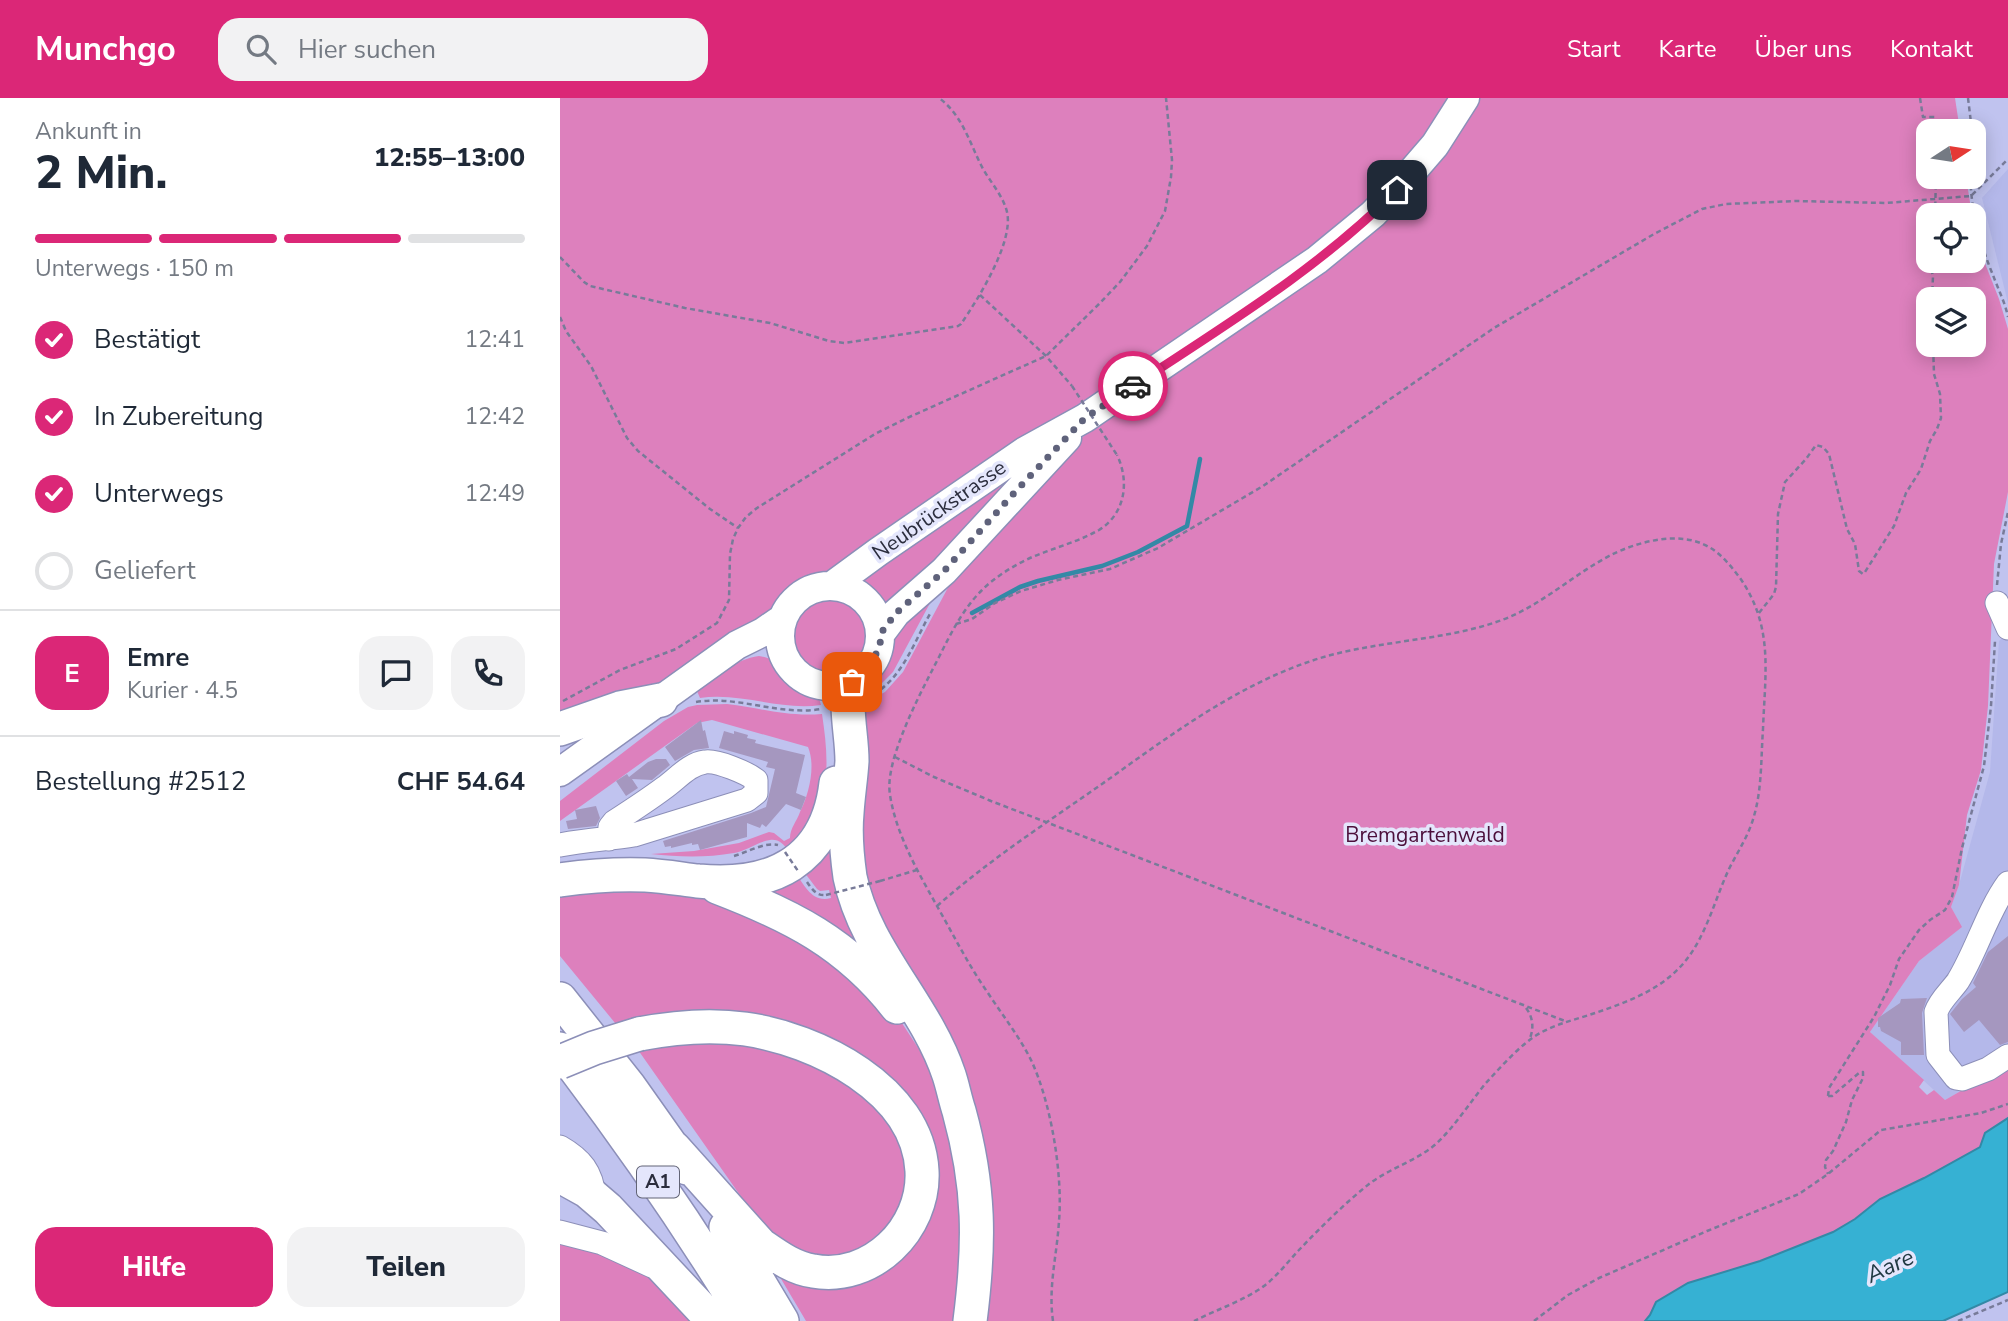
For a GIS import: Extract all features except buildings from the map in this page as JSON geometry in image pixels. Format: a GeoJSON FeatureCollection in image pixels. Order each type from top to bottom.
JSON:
{"type":"FeatureCollection","features":[{"type":"Feature","properties":{"kind":"highway"},"geometry":{"type":"LineString","coordinates":[[560,880],[631,874],[701,881],[756,880],[770,876],[795,862],[815,841],[831,806],[838,756],[835,715],[827,692],[840,693],[847,703],[852,762],[846,815],[851,878],[864,920],[940,1054],[949,1075],[970,1153],[977,1208],[977,1254],[970,1321]]}},
{"type":"Feature","properties":{"kind":"highway"},"geometry":{"type":"LineString","coordinates":[[560,729],[620,708],[676,701]]}},
{"type":"Feature","properties":{"kind":"highway"},"geometry":{"type":"LineString","coordinates":[[701,881],[801,923],[860,967],[890,998],[919,1037],[958,1111]]}},
{"type":"Feature","properties":{"kind":"highway","name":"A1"},"geometry":{"type":"LineString","coordinates":[[560,999],[674,1148],[739,1248],[782,1321]]}},
{"type":"Feature","properties":{"kind":"highway"},"geometry":{"type":"LineString","coordinates":[[560,1062],[639,1034],[694,1026],[744,1028],[799,1042],[851,1068],[886,1096],[915,1139],[922,1170],[920,1198],[913,1218],[901,1237],[877,1258],[842,1271],[812,1271],[794,1266],[761,1244],[674,1148]]}},
{"type":"Feature","properties":{"kind":"highway","name":"A1"},"geometry":{"type":"LineString","coordinates":[[560,1049],[646,1165],[707,1255],[747,1321]]}},
{"type":"Feature","properties":{"kind":"highway"},"geometry":{"type":"LineString","coordinates":[[562,1178],[594,1197],[618,1219],[713,1321]]}},
{"type":"Feature","properties":{"kind":"main road","name":"Neubrückstrasse"},"geometry":{"type":"LineString","coordinates":[[826,580],[878,552],[1025,451],[1085,418],[1287,282],[1373,214],[1435,145],[1465,98]]}},
{"type":"Feature","properties":{"kind":"main road","name":"Neubrückstrasse"},"geometry":{"type":"LineString","coordinates":[[881,633],[896,613],[944,571],[1085,418]]}},
{"type":"Feature","properties":{"kind":"main road"},"geometry":{"type":"LineString","coordinates":[[560,772],[676,701],[737,645],[763,632],[782,610],[787,610],[802,594],[826,580],[856,592],[866,600],[879,621],[880,645],[876,657],[870,667],[840,693],[802,678],[783,654],[780,643],[782,610]]}},
{"type":"Feature","properties":{"kind":"main road"},"geometry":{"type":"LineString","coordinates":[[560,793],[739,657],[758,651],[783,654]]}},
{"type":"Feature","properties":{"kind":"lane"},"geometry":{"type":"LineString","coordinates":[[1997,603],[2008,628]]}},
{"type":"Feature","properties":{"kind":"lane"},"geometry":{"type":"LineString","coordinates":[[560,845],[609,839],[634,835],[747,800],[756,793],[756,780],[722,765],[708,762],[699,764],[685,771],[614,822],[610,827],[609,839]]}},
{"type":"Feature","properties":{"kind":"lane"},"geometry":{"type":"LineString","coordinates":[[2008,883],[1974,953],[1936,1012],[1938,1055],[1956,1078],[1962,1079],[1988,1069],[2008,1056]]}},
{"type":"Feature","properties":{"kind":"lane"},"geometry":{"type":"LineString","coordinates":[[560,1146],[574,1155],[588,1170],[594,1197]]}},
{"type":"Feature","properties":{"kind":"lane"},"geometry":{"type":"LineString","coordinates":[[560,1232],[622,1251],[670,1275]]}},
{"type":"Feature","properties":{"kind":"path"},"geometry":{"type":"LineString","coordinates":[[560,257],[590,286],[685,308],[770,323],[829,341],[844,343],[958,326],[980,295],[1006,239],[1008,215],[968,134],[949,106],[939,98]]}},
{"type":"Feature","properties":{"kind":"path"},"geometry":{"type":"LineString","coordinates":[[560,702],[620,670],[676,649],[717,623],[729,600],[733,538],[737,528],[757,508],[875,434],[918,412],[1046,356],[1120,282],[1147,246],[1160,223],[1171,177],[1166,98]]}},
{"type":"Feature","properties":{"kind":"path"},"geometry":{"type":"LineString","coordinates":[[1920,98],[1923,117],[1935,119]]}},
{"type":"Feature","properties":{"kind":"path"},"geometry":{"type":"LineString","coordinates":[[1968,98],[1971,119]]}},
{"type":"Feature","properties":{"kind":"path"},"geometry":{"type":"LineString","coordinates":[[956,624],[972,619],[995,603],[1021,591],[1110,569],[1158,548],[1263,486],[1426,373],[1517,314],[1654,233],[1702,209],[1726,204],[1796,201],[1912,202],[1971,196],[2008,159]]}},
{"type":"Feature","properties":{"kind":"path"},"geometry":{"type":"LineString","coordinates":[[1936,203],[1937,189]]}},
{"type":"Feature","properties":{"kind":"path"},"geometry":{"type":"LineString","coordinates":[[1971,189],[1986,257],[2008,317]]}},
{"type":"Feature","properties":{"kind":"path"},"geometry":{"type":"LineString","coordinates":[[980,295],[1046,356],[1072,386],[1117,455],[1125,483],[1120,506],[1101,528],[1029,559],[995,579],[967,606],[908,718],[890,775],[890,797],[917,870],[987,992],[1022,1043],[1042,1087],[1056,1158],[1059,1191],[1059,1218],[1051,1280],[1053,1321]]}},
{"type":"Feature","properties":{"kind":"path"},"geometry":{"type":"LineString","coordinates":[[560,317],[566,331],[591,366],[627,438],[638,451],[737,528]]}},
{"type":"Feature","properties":{"kind":"path"},"geometry":{"type":"LineString","coordinates":[[1759,613],[1774,594],[1776,587],[1778,514],[1785,482],[1816,444],[1824,447],[1829,454],[1847,529],[1855,544],[1861,574],[1865,572],[1894,526],[1906,493],[1921,469],[1941,418],[1933,357]]}},
{"type":"Feature","properties":{"kind":"path"},"geometry":{"type":"LineString","coordinates":[[937,906],[1047,821],[1185,726],[1262,681],[1317,659],[1357,648],[1470,628],[1503,619],[1550,594],[1609,556],[1632,546],[1657,541],[1691,540],[1707,546],[1723,557],[1746,586],[1765,633],[1766,658],[1755,814],[1693,951],[1662,983],[1640,996],[1567,1021],[1528,1041],[1486,1083],[1455,1123],[1426,1152],[1371,1182],[1261,1287],[1246,1297],[1194,1321]]}},
{"type":"Feature","properties":{"kind":"path"},"geometry":{"type":"LineString","coordinates":[[782,610],[799,585],[811,578],[826,580]]}},
{"type":"Feature","properties":{"kind":"path"},"geometry":{"type":"LineString","coordinates":[[676,701],[723,700],[806,711],[840,693],[883,688],[900,669],[933,609]]}},
{"type":"Feature","properties":{"kind":"path"},"geometry":{"type":"LineString","coordinates":[[1828,1174],[1824,1163],[1833,1151],[1846,1122],[1863,1072],[1832,1096],[1828,1097],[1828,1091],[1874,1017],[1899,959],[1919,930],[1949,905],[1984,766],[1991,706]]}},
{"type":"Feature","properties":{"kind":"path"},"geometry":{"type":"LineString","coordinates":[[895,757],[991,801],[1567,1021]]}},
{"type":"Feature","properties":{"kind":"path"},"geometry":{"type":"LineString","coordinates":[[785,852],[798,871]]}},
{"type":"Feature","properties":{"kind":"path"},"geometry":{"type":"LineString","coordinates":[[806,881],[818,895],[826,895],[917,870]]}},
{"type":"Feature","properties":{"kind":"path"},"geometry":{"type":"LineString","coordinates":[[1524,1006],[1532,1020],[1533,1031],[1528,1041]]}},
{"type":"Feature","properties":{"kind":"path"},"geometry":{"type":"LineString","coordinates":[[1534,1321],[1568,1295],[1599,1278],[1799,1194],[1881,1130],[1982,1114],[2008,1104]]}},
{"type":"Feature","properties":{"kind":"path"},"geometry":{"type":"LineString","coordinates":[[1958,1321],[2008,1300]]}},
{"type":"Feature","properties":{"kind":"path"},"geometry":{"type":"LineString","coordinates":[[1961,1312],[1964,1318]]}},
{"type":"Feature","properties":{"kind":"shaded area"},"geometry":{"type":"Polygon","coordinates":[[[2008,169],[2008,303],[1986,214],[1986,203],[1983,203],[1982,198],[2008,169]]]}},
{"type":"Feature","properties":{"kind":"shaded area"},"geometry":{"type":"Polygon","coordinates":[[[2008,632],[2008,1064],[1945,1100],[1870,1032],[1919,961],[1961,927],[1951,907],[1990,772],[1999,641],[2008,632]]]}},
{"type":"Feature","properties":{"kind":"green space"},"geometry":{"type":"Polygon","coordinates":[[[560,98],[1451,98],[1426,137],[1367,202],[1281,271],[831,570],[801,579],[782,595],[769,613],[659,683],[638,694],[560,719],[560,98]]]}},
{"type":"Feature","properties":{"kind":"green space","name":"Bremgartenwald"},"geometry":{"type":"Polygon","coordinates":[[[1479,98],[1955,98],[1958,119],[1916,119],[1916,189],[1968,189],[1970,203],[1916,203],[1916,273],[1986,273],[1986,266],[2008,329],[2008,492],[1994,564],[1988,706],[1981,770],[1967,815],[1959,885],[1951,907],[1962,927],[1919,961],[1870,1032],[1924,1080],[1919,1087],[1927,1095],[1934,1090],[1945,1100],[2008,1064],[2008,1118],[1985,1133],[1980,1147],[1880,1199],[1833,1232],[1760,1261],[1688,1283],[1656,1302],[1645,1321],[980,1321],[989,1209],[870,912],[857,816],[858,706],[885,692],[903,672],[952,580],[1045,470],[1101,423],[1126,406],[1150,398],[1171,376],[1295,292],[1407,197],[1446,152],[1479,98]]]}},
{"type":"Feature","properties":{"kind":"green space"},"geometry":{"type":"Polygon","coordinates":[[[1029,458],[953,554],[881,611],[869,594],[855,585],[1029,458]]]}},
{"type":"Feature","properties":{"kind":"green space"},"geometry":{"type":"Polygon","coordinates":[[[936,592],[893,672],[879,686],[859,695],[865,682],[883,661],[891,633],[936,592]]]}},
{"type":"Feature","properties":{"kind":"green space"},"geometry":{"type":"Polygon","coordinates":[[[830,597],[845,600],[862,614],[869,636],[866,651],[852,668],[830,675],[815,672],[798,658],[791,636],[794,621],[808,604],[830,597]]]}},
{"type":"Feature","properties":{"kind":"green space"},"geometry":{"type":"Polygon","coordinates":[[[759,656],[776,663],[812,691],[818,696],[821,705],[791,706],[730,697],[700,698],[697,691],[719,675],[742,661],[759,656]]]}},
{"type":"Feature","properties":{"kind":"green space"},"geometry":{"type":"Polygon","coordinates":[[[727,704],[786,713],[822,714],[826,778],[821,804],[807,829],[788,850],[780,842],[770,840],[724,855],[651,854],[694,851],[739,843],[769,832],[784,841],[790,838],[810,780],[808,747],[712,720],[697,723],[560,821],[560,801],[664,721],[688,707],[727,704]]]}},
{"type":"Feature","properties":{"kind":"green space"},"geometry":{"type":"Polygon","coordinates":[[[829,825],[862,939],[856,946],[745,889],[795,872],[814,896],[831,898],[829,890],[817,889],[801,868],[829,825]]]}},
{"type":"Feature","properties":{"kind":"green space"},"geometry":{"type":"Polygon","coordinates":[[[653,885],[770,915],[898,1017],[926,1060],[959,1148],[961,1321],[806,1321],[774,1267],[847,1276],[929,1176],[844,1057],[620,1029],[560,956],[560,892],[653,885]]]}},
{"type":"Feature","properties":{"kind":"green space"},"geometry":{"type":"Polygon","coordinates":[[[743,1039],[843,1076],[898,1130],[910,1185],[884,1237],[834,1260],[786,1249],[756,1218],[636,1047],[743,1039]]]}},
{"type":"Feature","properties":{"kind":"green space"},"geometry":{"type":"Polygon","coordinates":[[[560,1242],[598,1253],[646,1275],[698,1321],[560,1321],[560,1242]]]}},
{"type":"Feature","properties":{"kind":"water","name":"Aare"},"geometry":{"type":"Polygon","coordinates":[[[2008,1118],[2008,1292],[1943,1321],[1645,1321],[1656,1302],[1688,1283],[1760,1261],[1833,1232],[1880,1199],[1980,1147],[1985,1133],[2008,1118]]]}},
{"type":"Feature","properties":{"kind":"waterway"},"geometry":{"type":"LineString","coordinates":[[972,613],[1020,587],[1102,566],[1138,552],[1187,526],[1200,459]]}},
{"type":"Feature","properties":{"kind":"way so far"},"geometry":{"type":"LineString","coordinates":[[852,682],[870,667],[880,645],[881,633],[896,613],[944,571],[1085,418],[1133,386]]}},
{"type":"Feature","properties":{"kind":"route"},"geometry":{"type":"LineString","coordinates":[[1133,386],[1317,260],[1373,214],[1397,190]]}}]}
